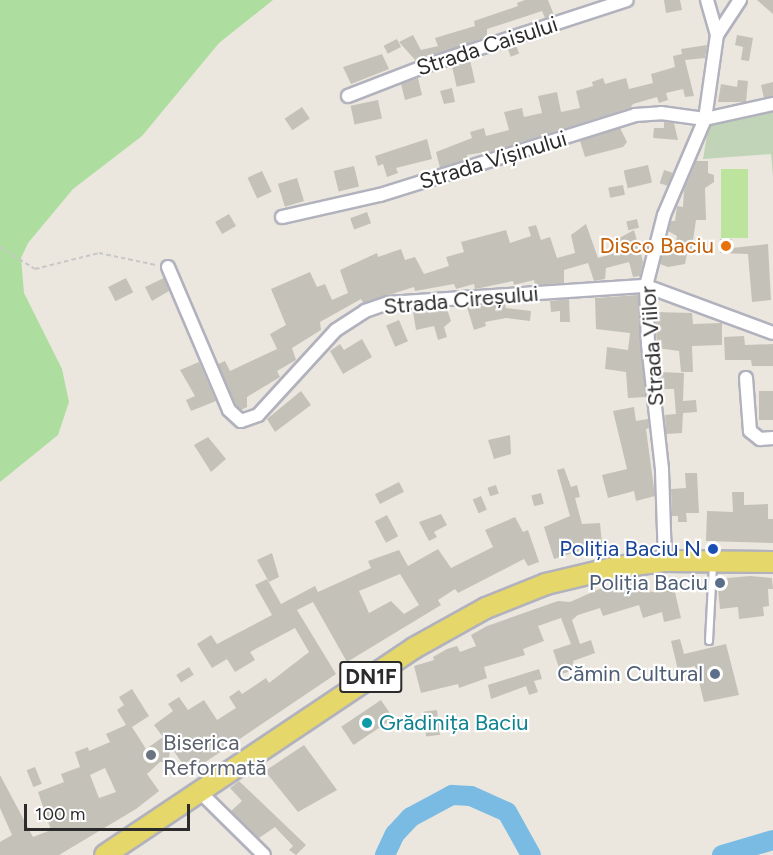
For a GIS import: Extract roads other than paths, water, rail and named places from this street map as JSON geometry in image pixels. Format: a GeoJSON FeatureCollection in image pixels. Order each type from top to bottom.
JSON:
{"type":"FeatureCollection","features":[{"type":"Feature","properties":{"kind":"main road","name":"DN1F"},"geometry":{"type":"LineString","coordinates":[[105,855],[414,648],[486,608],[565,578],[665,561],[773,562]]}},
{"type":"Feature","properties":{"kind":"street","name":"Strada Caisului"},"geometry":{"type":"LineString","coordinates":[[348,96],[428,65],[627,0]]}},
{"type":"Feature","properties":{"kind":"street","name":"Strada Viilor"},"geometry":{"type":"LineString","coordinates":[[707,0],[717,35]]}},
{"type":"Feature","properties":{"kind":"street","name":"Strada Viilor"},"geometry":{"type":"LineString","coordinates":[[665,561],[662,469],[648,344],[646,286],[664,215],[705,119],[717,35],[722,22],[740,0]]}},
{"type":"Feature","properties":{"kind":"street"},"geometry":{"type":"LineString","coordinates":[[705,119],[773,104]]}},
{"type":"Feature","properties":{"kind":"street","name":"Strada Vișinului"},"geometry":{"type":"LineString","coordinates":[[282,217],[380,195],[626,117],[661,113],[705,119]]}},
{"type":"Feature","properties":{"kind":"street","name":"Strada Cireșului"},"geometry":{"type":"LineString","coordinates":[[168,267],[229,410],[236,419],[244,422],[258,415],[336,330],[374,308],[415,300],[646,286]]}},
{"type":"Feature","properties":{"kind":"street"},"geometry":{"type":"LineString","coordinates":[[646,286],[773,333]]}},
{"type":"Feature","properties":{"kind":"street"},"geometry":{"type":"LineString","coordinates":[[746,378],[750,431],[760,439],[773,438]]}},
{"type":"Feature","properties":{"kind":"street"},"geometry":{"type":"LineString","coordinates":[[199,791],[264,855]]}},
{"type":"Feature","properties":{"kind":"lane"},"geometry":{"type":"LineString","coordinates":[[709,641],[713,561]]}},
{"type":"Feature","properties":{"kind":"waterway"},"geometry":{"type":"LineString","coordinates":[[385,855],[395,834],[411,817],[452,795],[471,796],[507,812],[531,855]]}},
{"type":"Feature","properties":{"kind":"waterway"},"geometry":{"type":"LineString","coordinates":[[722,855],[773,840]]}},
{"type":"Feature","properties":{"kind":"place","name":"Disco Baciu"},"geometry":{"type":"Point","coordinates":[726,246]}},
{"type":"Feature","properties":{"kind":"place","name":"Poliția Baciu N"},"geometry":{"type":"Point","coordinates":[713,549]}},
{"type":"Feature","properties":{"kind":"place","name":"Poliția Baciu"},"geometry":{"type":"Point","coordinates":[720,583]}},
{"type":"Feature","properties":{"kind":"place","name":"Cămin Cultural"},"geometry":{"type":"Point","coordinates":[715,674]}},
{"type":"Feature","properties":{"kind":"place","name":"Grădinița Baciu"},"geometry":{"type":"Point","coordinates":[367,723]}},
{"type":"Feature","properties":{"kind":"place","name":"Biserica Reformată"},"geometry":{"type":"Point","coordinates":[151,755]}}]}
